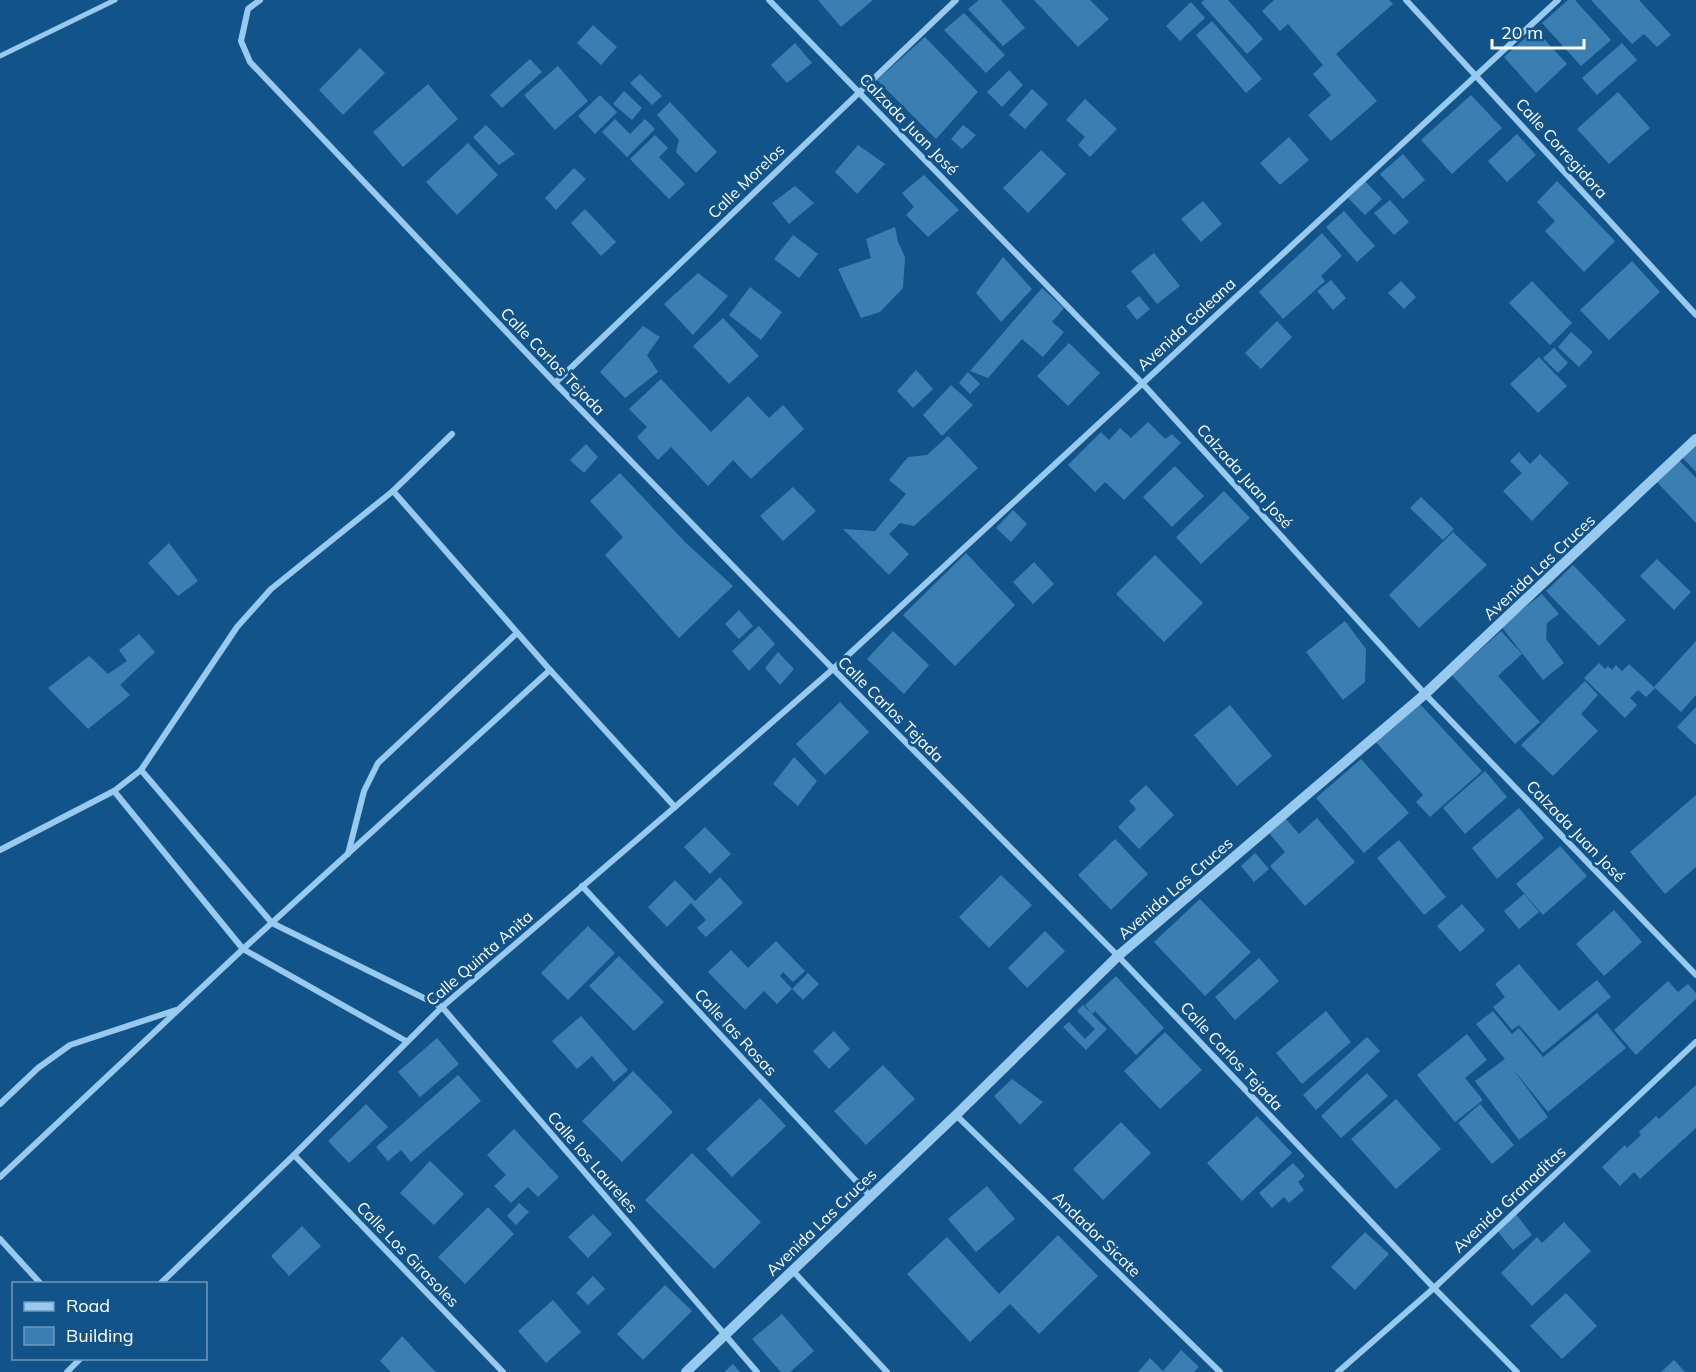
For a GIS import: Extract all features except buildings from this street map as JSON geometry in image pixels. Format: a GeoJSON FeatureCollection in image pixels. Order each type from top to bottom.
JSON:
{"type":"FeatureCollection","features":[{"type":"Feature","properties":{"kind":"street"},"geometry":{"type":"LineString","coordinates":[[0,56],[115,0]]}},
{"type":"Feature","properties":{"kind":"street","name":"Calle Carlos Tejada"},"geometry":{"type":"LineString","coordinates":[[260,0],[248,9],[241,41],[250,62],[555,383],[832,669],[1118,956],[1517,1372]]}},
{"type":"Feature","properties":{"kind":"street","name":"Calzada Juan José"},"geometry":{"type":"LineString","coordinates":[[769,0],[1142,383],[1425,694],[1696,975]]}},
{"type":"Feature","properties":{"kind":"street","name":"Calle Morelos"},"geometry":{"type":"LineString","coordinates":[[555,383],[956,0]]}},
{"type":"Feature","properties":{"kind":"street","name":"Calle Corregidora"},"geometry":{"type":"LineString","coordinates":[[1406,0],[1696,315]]}},
{"type":"Feature","properties":{"kind":"street","name":"Avenida Galeana"},"geometry":{"type":"LineString","coordinates":[[832,669],[1558,0]]}},
{"type":"Feature","properties":{"kind":"street"},"geometry":{"type":"LineString","coordinates":[[0,850],[114,791],[141,770],[237,627],[271,589],[393,491],[452,434]]}},
{"type":"Feature","properties":{"kind":"street","name":"Avenida Las Cruces"},"geometry":{"type":"LineString","coordinates":[[686,1372],[956,1115],[1118,956],[1425,694],[1696,439]]}},
{"type":"Feature","properties":{"kind":"street"},"geometry":{"type":"LineString","coordinates":[[393,491],[550,670],[675,807]]}},
{"type":"Feature","properties":{"kind":"street"},"geometry":{"type":"LineString","coordinates":[[348,854],[364,791],[378,763],[517,633]]}},
{"type":"Feature","properties":{"kind":"street","name":"Calle Quinta Anita"},"geometry":{"type":"LineString","coordinates":[[162,1282],[294,1155],[442,1007],[832,669]]}},
{"type":"Feature","properties":{"kind":"street"},"geometry":{"type":"LineString","coordinates":[[0,1177],[243,949],[550,670]]}},
{"type":"Feature","properties":{"kind":"street"},"geometry":{"type":"LineString","coordinates":[[141,770],[272,923],[442,1007]]}},
{"type":"Feature","properties":{"kind":"street"},"geometry":{"type":"LineString","coordinates":[[114,791],[243,949],[406,1041]]}},
{"type":"Feature","properties":{"kind":"street","name":"Calle las Rosas"},"geometry":{"type":"LineString","coordinates":[[582,886],[870,1196]]}},
{"type":"Feature","properties":{"kind":"street","name":"Calle los Laureles"},"geometry":{"type":"LineString","coordinates":[[442,1007],[757,1372]]}},
{"type":"Feature","properties":{"kind":"street"},"geometry":{"type":"LineString","coordinates":[[0,1104],[38,1068],[70,1045],[180,1009]]}},
{"type":"Feature","properties":{"kind":"street","name":"Avenida Granaditas"},"geometry":{"type":"LineString","coordinates":[[1338,1372],[1434,1288],[1696,1042]]}},
{"type":"Feature","properties":{"kind":"street","name":"Andador Sicate"},"geometry":{"type":"LineString","coordinates":[[956,1115],[1220,1372]]}},
{"type":"Feature","properties":{"kind":"street","name":"Calle Los Girasoles"},"geometry":{"type":"LineString","coordinates":[[294,1155],[503,1372]]}},
{"type":"Feature","properties":{"kind":"street"},"geometry":{"type":"LineString","coordinates":[[0,1239],[40,1282]]}},
{"type":"Feature","properties":{"kind":"street"},"geometry":{"type":"LineString","coordinates":[[792,1270],[887,1372]]}},
{"type":"Feature","properties":{"kind":"street"},"geometry":{"type":"LineString","coordinates":[[67,1372],[80,1360]]}}]}
